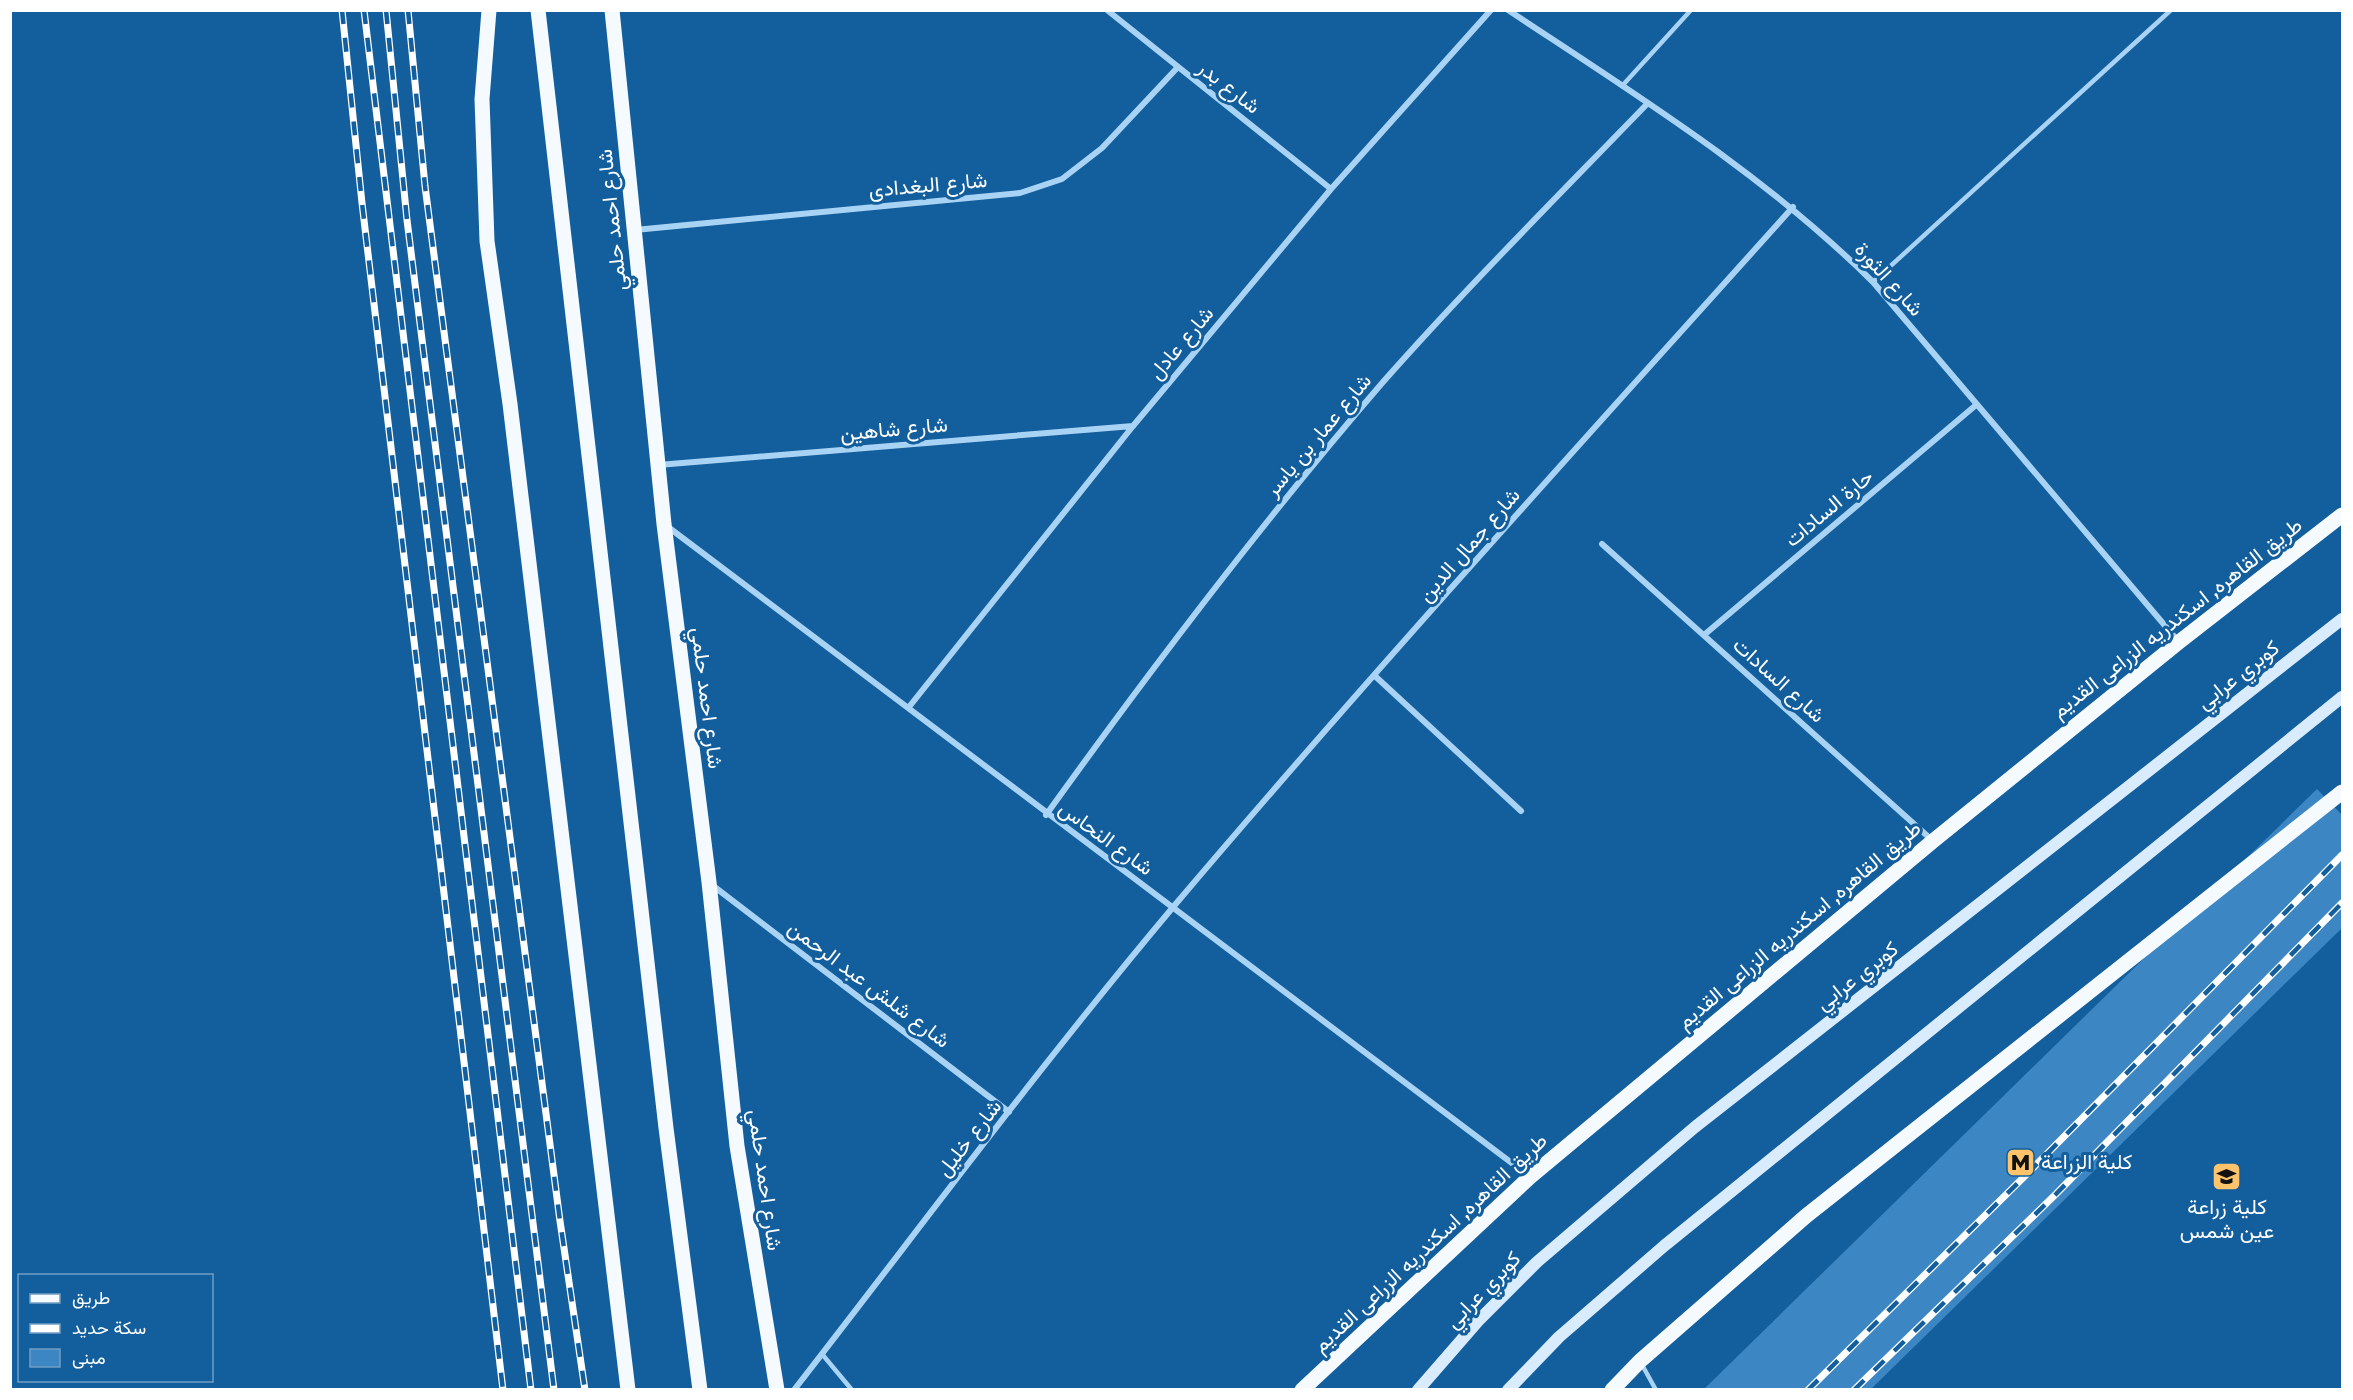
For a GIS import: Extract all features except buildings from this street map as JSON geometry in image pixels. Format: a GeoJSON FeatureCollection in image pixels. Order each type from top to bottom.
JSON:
{"type":"FeatureCollection","features":[{"type":"Feature","properties":{"kind":"main road"},"geometry":{"type":"LineString","coordinates":[[489,10],[482,99],[487,241],[510,404],[628,1389]]}},
{"type":"Feature","properties":{"kind":"main road"},"geometry":{"type":"LineString","coordinates":[[538,10],[666,1128],[700,1389]]}},
{"type":"Feature","properties":{"kind":"main road","name":"شارع احمد حلمي"},"geometry":{"type":"LineString","coordinates":[[612,10],[664,524],[709,882],[737,1146],[777,1389]]}},
{"type":"Feature","properties":{"kind":"main road","name":"طريق القاهره, اسكندريه الزراعى القديم"},"geometry":{"type":"LineString","coordinates":[[1302,1389],[1530,1177],[1933,841],[2179,642],[2343,515]]}},
{"type":"Feature","properties":{"kind":"main road","name":"كوبري عرابي"},"geometry":{"type":"LineString","coordinates":[[1418,1389],[1478,1321],[1537,1262],[1695,1127],[2343,619]]}},
{"type":"Feature","properties":{"kind":"main road"},"geometry":{"type":"LineString","coordinates":[[1509,1389],[1559,1337],[1665,1246],[2343,697]]}},
{"type":"Feature","properties":{"kind":"main road"},"geometry":{"type":"LineString","coordinates":[[1612,1389],[1640,1361],[1806,1216],[2343,792]]}},
{"type":"Feature","properties":{"kind":"street","name":"شارع بدر"},"geometry":{"type":"LineString","coordinates":[[1107,10],[1331,189]]}},
{"type":"Feature","properties":{"kind":"street","name":"شارع عادل"},"geometry":{"type":"LineString","coordinates":[[909,707],[1133,426],[1331,189],[1491,10]]}},
{"type":"Feature","properties":{"kind":"street","name":"شارع الثورة"},"geometry":{"type":"LineString","coordinates":[[1508,10],[1648,103],[1793,207],[1873,282],[2179,642]]}},
{"type":"Feature","properties":{"kind":"street","name":"شارع البغدادى"},"geometry":{"type":"LineString","coordinates":[[634,230],[1020,193],[1062,179],[1102,148],[1178,67]]}},
{"type":"Feature","properties":{"kind":"street","name":"شارع عمار بن ياسر"},"geometry":{"type":"LineString","coordinates":[[1046,815],[1153,666],[1281,504],[1384,381],[1509,246],[1648,103]]}},
{"type":"Feature","properties":{"kind":"street","name":"شارع جمال الدين"},"geometry":{"type":"LineString","coordinates":[[1173,908],[1375,676],[1793,207]]}},
{"type":"Feature","properties":{"kind":"street","name":"حارة السادات"},"geometry":{"type":"LineString","coordinates":[[1704,635],[1976,405]]}},
{"type":"Feature","properties":{"kind":"street","name":"شارع شاهين"},"geometry":{"type":"LineString","coordinates":[[658,465],[1133,426]]}},
{"type":"Feature","properties":{"kind":"street","name":"شارع النحاس"},"geometry":{"type":"LineString","coordinates":[[664,524],[909,707],[1046,815],[1530,1177]]}},
{"type":"Feature","properties":{"kind":"street","name":"شارع السادات"},"geometry":{"type":"LineString","coordinates":[[1602,544],[1933,841]]}},
{"type":"Feature","properties":{"kind":"street"},"geometry":{"type":"LineString","coordinates":[[1375,676],[1521,811]]}},
{"type":"Feature","properties":{"kind":"street","name":"شارع شلش عبد الرحمن"},"geometry":{"type":"LineString","coordinates":[[709,882],[1009,1112]]}},
{"type":"Feature","properties":{"kind":"street","name":"شارع خليل"},"geometry":{"type":"LineString","coordinates":[[794,1389],[1009,1112],[1173,908]]}},
{"type":"Feature","properties":{"kind":"lane"},"geometry":{"type":"LineString","coordinates":[[1622,86],[1691,10]]}},
{"type":"Feature","properties":{"kind":"lane"},"geometry":{"type":"LineString","coordinates":[[1873,282],[2171,10]]}},
{"type":"Feature","properties":{"kind":"lane"},"geometry":{"type":"LineString","coordinates":[[822,1354],[852,1389]]}},
{"type":"Feature","properties":{"kind":"lane"},"geometry":{"type":"LineString","coordinates":[[1640,1361],[1656,1389]]}},
{"type":"Feature","properties":{"kind":"railway"},"geometry":{"type":"LineString","coordinates":[[342,10],[362,203],[503,1390]]}},
{"type":"Feature","properties":{"kind":"railway"},"geometry":{"type":"LineString","coordinates":[[364,10],[531,1390]]}},
{"type":"Feature","properties":{"kind":"railway"},"geometry":{"type":"LineString","coordinates":[[386,10],[407,220],[554,1390]]}},
{"type":"Feature","properties":{"kind":"railway"},"geometry":{"type":"LineString","coordinates":[[408,10],[425,186],[560,1221],[585,1390]]}},
{"type":"Feature","properties":{"kind":"railway"},"geometry":{"type":"LineString","coordinates":[[1808,1390],[2030,1171],[2342,855]]}},
{"type":"Feature","properties":{"kind":"railway"},"geometry":{"type":"LineString","coordinates":[[1854,1390],[2056,1194],[2342,903]]}},
{"type":"Feature","properties":{"kind":"place","name":"كلية الزراعة"},"geometry":{"type":"Point","coordinates":[2020,1162]}},
{"type":"Feature","properties":{"kind":"place","name":"كلية زراعة عين شمس"},"geometry":{"type":"Point","coordinates":[2227,1176]}}]}
